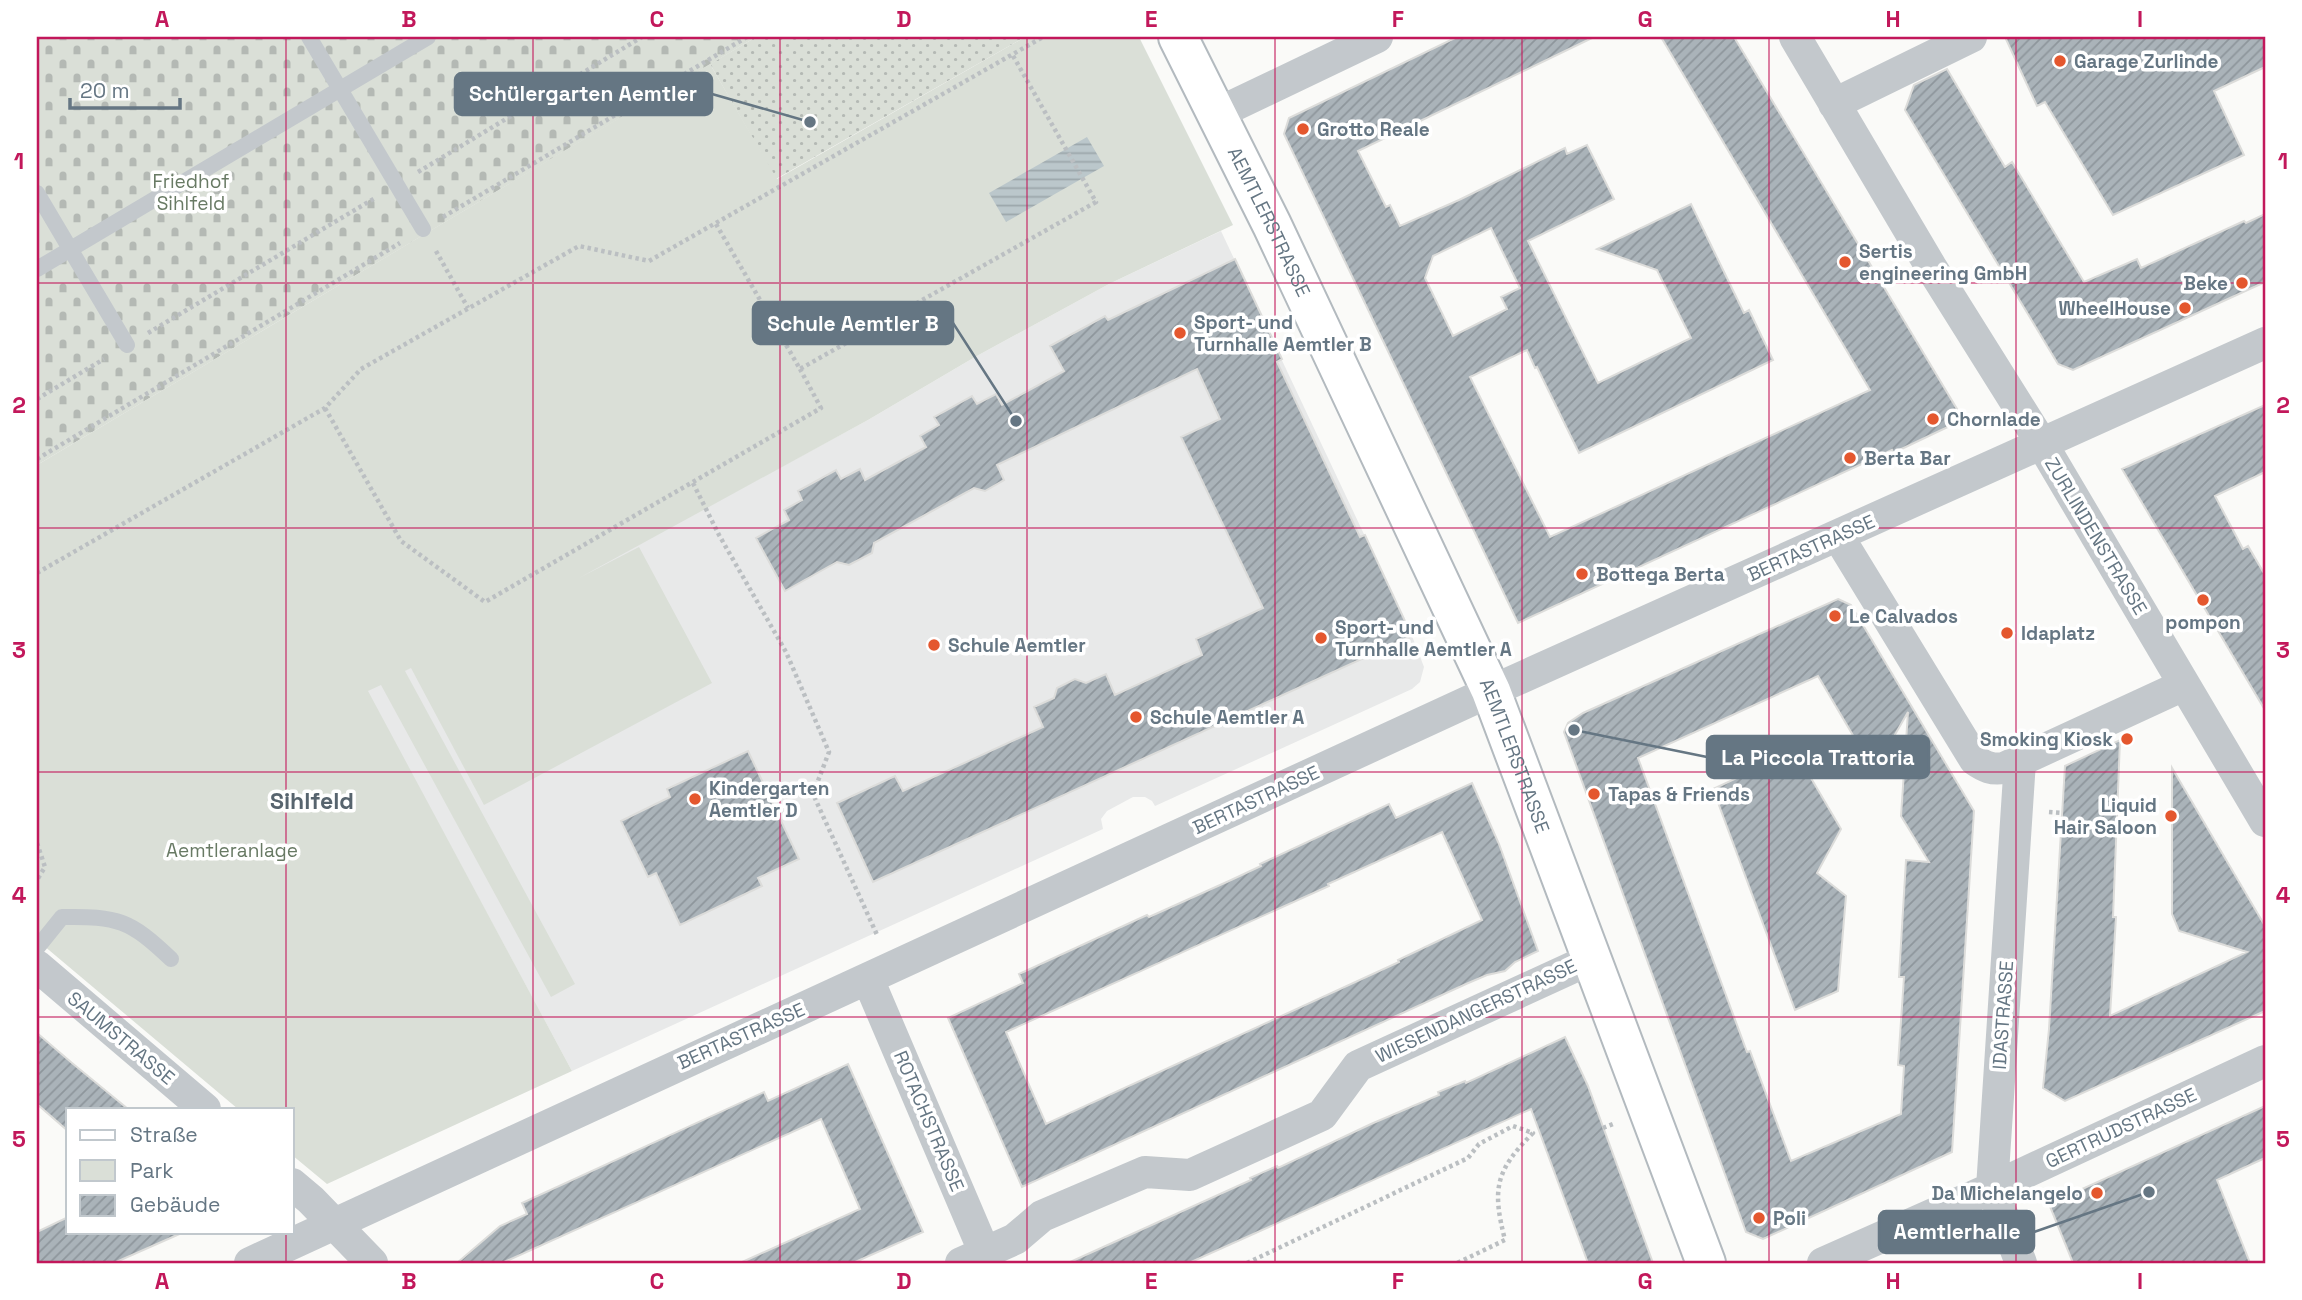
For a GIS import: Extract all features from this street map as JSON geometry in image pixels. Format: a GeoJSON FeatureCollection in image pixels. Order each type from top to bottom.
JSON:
{"type":"FeatureCollection","features":[{"type":"Feature","properties":{"kind":"street","name":"AEMTLERSTRASSE"},"geometry":{"type":"LineString","coordinates":[[1178,37],[1218,113],[1491,691],[1706,1263]]}},
{"type":"Feature","properties":{"kind":"street"},"geometry":{"type":"LineString","coordinates":[[1218,113],[1377,37]]}},
{"type":"Feature","properties":{"kind":"street","name":"ZURLINDENSTRASSE"},"geometry":{"type":"LineString","coordinates":[[1795,37],[1931,267],[2042,444],[2265,821]]}},
{"type":"Feature","properties":{"kind":"street"},"geometry":{"type":"LineString","coordinates":[[1834,104],[1971,37]]}},
{"type":"Feature","properties":{"kind":"street","name":"BERTASTRASSE"},"geometry":{"type":"LineString","coordinates":[[250,1263],[1491,691],[2265,342]]}},
{"type":"Feature","properties":{"kind":"street"},"geometry":{"type":"LineString","coordinates":[[1838,536],[1975,760],[1983,766],[1997,769],[2020,761],[2184,685]]}},
{"type":"Feature","properties":{"kind":"street","name":"IDASTRASSE"},"geometry":{"type":"LineString","coordinates":[[2020,761],[1992,1188],[2021,1263]]}},
{"type":"Feature","properties":{"kind":"street","name":"WIESENDANGERSTRASSE"},"geometry":{"type":"LineString","coordinates":[[978,1260],[1015,1239],[1042,1216],[1145,1172],[1190,1175],[1322,1115],[1357,1066],[1591,959]]}},
{"type":"Feature","properties":{"kind":"street","name":"SAUMSTRASSE"},"geometry":{"type":"LineString","coordinates":[[37,966],[204,1108]]}},
{"type":"Feature","properties":{"kind":"street","name":"ROTACHSTRASSE"},"geometry":{"type":"LineString","coordinates":[[868,979],[978,1260]]}},
{"type":"Feature","properties":{"kind":"street","name":"GERTRUDSTRASSE"},"geometry":{"type":"LineString","coordinates":[[1823,1263],[2265,1061]]}},
{"type":"Feature","properties":{"kind":"street"},"geometry":{"type":"LineString","coordinates":[[294,1186],[372,1263]]}},
{"type":"Feature","properties":{"kind":"lane"},"geometry":{"type":"LineString","coordinates":[[309,37],[423,229]]}},
{"type":"Feature","properties":{"kind":"lane"},"geometry":{"type":"LineString","coordinates":[[37,269],[428,37]]}},
{"type":"Feature","properties":{"kind":"lane"},"geometry":{"type":"LineString","coordinates":[[37,193],[127,345]]}},
{"type":"Feature","properties":{"kind":"lane"},"geometry":{"type":"LineString","coordinates":[[37,948],[62,917],[88,917],[111,919],[133,926],[171,959]]}},
{"type":"Feature","properties":{"kind":"path"},"geometry":{"type":"LineString","coordinates":[[37,398],[642,37]]}},
{"type":"Feature","properties":{"kind":"path"},"geometry":{"type":"LineString","coordinates":[[37,459],[747,37]]}},
{"type":"Feature","properties":{"kind":"path"},"geometry":{"type":"LineString","coordinates":[[37,573],[325,408],[361,369],[579,246],[649,261],[1043,37]]}},
{"type":"Feature","properties":{"kind":"path"},"geometry":{"type":"LineString","coordinates":[[800,369],[1096,202],[1012,54]]}},
{"type":"Feature","properties":{"kind":"path"},"geometry":{"type":"LineString","coordinates":[[325,408],[401,541],[485,602],[821,408],[716,224]]}},
{"type":"Feature","properties":{"kind":"path"},"geometry":{"type":"LineString","coordinates":[[423,229],[468,308]]}},
{"type":"Feature","properties":{"kind":"path"},"geometry":{"type":"LineString","coordinates":[[693,483],[719,535],[786,652],[828,752],[813,794],[879,939]]}},
{"type":"Feature","properties":{"kind":"path"},"geometry":{"type":"LineString","coordinates":[[37,842],[45,867],[37,880]]}},
{"type":"Feature","properties":{"kind":"path"},"geometry":{"type":"LineString","coordinates":[[1247,1263],[1468,1158],[1479,1144],[1513,1126],[1533,1133],[1516,1149],[1501,1172],[1497,1210],[1505,1240],[1457,1263]]}},
{"type":"Feature","properties":{"kind":"shaded area"},"geometry":{"type":"Polygon","coordinates":[[[1087,137],[1104,166],[1006,222],[989,193],[1087,137]]]}},
{"type":"Feature","properties":{"kind":"shaded area","name":"Schule Aemtler"},"geometry":{"type":"Polygon","coordinates":[[[1221,231],[1412,636],[1424,667],[1420,682],[1412,689],[1155,806],[1145,797],[1133,797],[1107,811],[1101,819],[1103,829],[572,1071],[367,691],[868,420],[975,357],[1109,284],[1221,231]]]}},
{"type":"Feature","properties":{"kind":"green space","name":"Friedhof Sihlfeld"},"geometry":{"type":"Polygon","coordinates":[[[37,37],[756,37],[37,465],[37,37]]]}},
{"type":"Feature","properties":{"kind":"green space"},"geometry":{"type":"Polygon","coordinates":[[[756,37],[1025,37],[776,179],[710,64],[756,37]]]}},
{"type":"Feature","properties":{"kind":"green space","name":"Aemtleranlage"},"geometry":{"type":"Polygon","coordinates":[[[1025,37],[1139,37],[1233,225],[1109,284],[579,578],[639,547],[712,683],[484,805],[411,668],[405,671],[575,984],[551,997],[381,685],[368,691],[572,1071],[327,1184],[294,1157],[294,1108],[237,1108],[37,940],[37,465],[710,64],[777,179],[1025,37]]]}},
{"type":"Feature","properties":{"kind":"building"},"geometry":{"type":"Polygon","coordinates":[[[1457,37],[1594,37],[1358,151],[1386,207],[1390,205],[1400,226],[1565,148],[1567,154],[1587,145],[1614,199],[1528,241],[1598,383],[1691,338],[1657,270],[1597,249],[1691,204],[1744,313],[1749,310],[1773,360],[1579,453],[1527,350],[1470,377],[1550,537],[1870,390],[1661,37],[1734,37],[1957,409],[1952,425],[1893,453],[1892,450],[1518,623],[1284,134],[1289,118],[1457,37]],[[1491,228],[1433,256],[1425,278],[1453,336],[1507,309],[1501,297],[1520,288],[1491,228]]]}},
{"type":"Feature","properties":{"kind":"building"},"geometry":{"type":"Polygon","coordinates":[[[2005,37],[2265,37],[2265,67],[2214,91],[2244,155],[2113,215],[2045,102],[2037,106],[2005,37]]]}},
{"type":"Feature","properties":{"kind":"building"},"geometry":{"type":"Polygon","coordinates":[[[1947,69],[2005,167],[2012,162],[2084,282],[2137,259],[2141,268],[2265,214],[2265,282],[2073,370],[2058,364],[1905,110],[1914,85],[1947,69]]]}},
{"type":"Feature","properties":{"kind":"building"},"geometry":{"type":"Polygon","coordinates":[[[1235,259],[1282,359],[1277,362],[1360,537],[1365,535],[1412,636],[873,882],[837,803],[895,776],[903,791],[1043,727],[1034,707],[1054,698],[1057,688],[1075,679],[1086,683],[1106,674],[1115,695],[1202,655],[1196,639],[1263,608],[1181,437],[1220,419],[1197,369],[997,465],[1004,480],[985,491],[974,488],[874,543],[872,553],[849,565],[837,562],[785,591],[756,538],[789,520],[784,510],[802,500],[798,491],[836,470],[841,479],[860,469],[865,480],[926,447],[920,436],[939,425],[934,417],[972,396],[977,404],[996,394],[1002,405],[1064,371],[1050,346],[1105,316],[1108,320],[1235,259]]]}},
{"type":"Feature","properties":{"kind":"building"},"geometry":{"type":"Polygon","coordinates":[[[2265,405],[2265,472],[2215,496],[2243,549],[2248,546],[2265,575],[2265,710],[2122,469],[2265,405]]]}},
{"type":"Feature","properties":{"kind":"building"},"geometry":{"type":"Polygon","coordinates":[[[1838,599],[1851,605],[1974,811],[1952,1152],[1763,1239],[1746,1232],[1564,732],[1568,723],[1583,713],[1838,599]],[[1818,676],[1638,758],[1747,1052],[1750,1051],[1791,1161],[1901,1114],[1904,1066],[1898,1065],[1904,977],[1899,977],[1906,860],[1929,862],[1901,816],[1908,712],[1874,771],[1818,676]]]}},
{"type":"Feature","properties":{"kind":"building"},"geometry":{"type":"Polygon","coordinates":[[[2120,740],[2113,917],[2116,917],[2110,1016],[2247,952],[2179,931],[2172,914],[2172,768],[2265,926],[2265,1011],[2065,1101],[2043,1088],[2065,766],[2120,740]]]}},
{"type":"Feature","properties":{"kind":"building"},"geometry":{"type":"Polygon","coordinates":[[[748,751],[799,859],[758,878],[762,886],[680,925],[656,873],[648,877],[621,821],[670,797],[667,789],[748,751]]]}},
{"type":"Feature","properties":{"kind":"building"},"geometry":{"type":"Polygon","coordinates":[[[1795,751],[1841,829],[1817,873],[1846,896],[1838,991],[1795,1010],[1713,789],[1795,751]]]}},
{"type":"Feature","properties":{"kind":"building"},"geometry":{"type":"Polygon","coordinates":[[[1472,783],[1499,844],[1538,951],[1515,962],[1505,971],[1466,984],[1022,1187],[948,1018],[1023,983],[1019,974],[1147,915],[1149,917],[1229,881],[1389,804],[1396,818],[1472,783]],[[1442,832],[1006,1032],[1046,1124],[1399,962],[1398,960],[1482,920],[1442,832]]]}},
{"type":"Feature","properties":{"kind":"building"},"geometry":{"type":"Polygon","coordinates":[[[37,1033],[127,1108],[66,1108],[66,1129],[37,1104],[37,1033]]]}},
{"type":"Feature","properties":{"kind":"building"},"geometry":{"type":"Polygon","coordinates":[[[1565,1037],[1588,1086],[1653,1263],[1588,1263],[1531,1109],[1189,1263],[1068,1263],[1251,1180],[1250,1178],[1277,1166],[1278,1168],[1439,1095],[1438,1092],[1465,1081],[1466,1083],[1565,1037]]]}},
{"type":"Feature","properties":{"kind":"building"},"geometry":{"type":"Polygon","coordinates":[[[848,1064],[923,1232],[853,1263],[740,1263],[860,1209],[821,1119],[502,1263],[457,1263],[500,1226],[527,1214],[522,1203],[764,1092],[768,1101],[848,1064]]]}},
{"type":"Feature","properties":{"kind":"building"},"geometry":{"type":"Polygon","coordinates":[[[2265,1106],[2265,1158],[2217,1180],[2250,1263],[2073,1263],[2049,1204],[2265,1106]]]}},
{"type":"Feature","properties":{"kind":"building"},"geometry":{"type":"Polygon","coordinates":[[[66,1218],[66,1234],[179,1234],[114,1263],[37,1263],[37,1232],[66,1218]]]}},
{"type":"Feature","properties":{"kind":"place","name":"Garage Zurlinde"},"geometry":{"type":"Point","coordinates":[2060,61]}},
{"type":"Feature","properties":{"kind":"place","name":"Schülergarten Aemtler"},"geometry":{"type":"Point","coordinates":[810,122]}},
{"type":"Feature","properties":{"kind":"place","name":"Grotto Reale"},"geometry":{"type":"Point","coordinates":[1303,129]}},
{"type":"Feature","properties":{"kind":"place","name":"Sertis engineering GmbH"},"geometry":{"type":"Point","coordinates":[1845,262]}},
{"type":"Feature","properties":{"kind":"place","name":"Beke"},"geometry":{"type":"Point","coordinates":[2242,283]}},
{"type":"Feature","properties":{"kind":"place","name":"WheelHouse"},"geometry":{"type":"Point","coordinates":[2185,308]}},
{"type":"Feature","properties":{"kind":"place","name":"Sport- und Turnhalle Aemtler B"},"geometry":{"type":"Point","coordinates":[1180,333]}},
{"type":"Feature","properties":{"kind":"place","name":"Chornlade"},"geometry":{"type":"Point","coordinates":[1933,419]}},
{"type":"Feature","properties":{"kind":"place","name":"Schule Aemtler B"},"geometry":{"type":"Point","coordinates":[1016,421]}},
{"type":"Feature","properties":{"kind":"place","name":"Berta Bar"},"geometry":{"type":"Point","coordinates":[1850,458]}},
{"type":"Feature","properties":{"kind":"place","name":"Bottega Berta"},"geometry":{"type":"Point","coordinates":[1582,574]}},
{"type":"Feature","properties":{"kind":"place","name":"pompon"},"geometry":{"type":"Point","coordinates":[2203,600]}},
{"type":"Feature","properties":{"kind":"place","name":"Le Calvados"},"geometry":{"type":"Point","coordinates":[1835,616]}},
{"type":"Feature","properties":{"kind":"place","name":"Idaplatz"},"geometry":{"type":"Point","coordinates":[2007,633]}},
{"type":"Feature","properties":{"kind":"place","name":"Sport- und Turnhalle Aemtler A"},"geometry":{"type":"Point","coordinates":[1321,638]}},
{"type":"Feature","properties":{"kind":"place","name":"Schule Aemtler"},"geometry":{"type":"Point","coordinates":[934,645]}},
{"type":"Feature","properties":{"kind":"place","name":"Schule Aemtler A"},"geometry":{"type":"Point","coordinates":[1136,717]}},
{"type":"Feature","properties":{"kind":"place","name":"La Piccola Trattoria"},"geometry":{"type":"Point","coordinates":[1574,730]}},
{"type":"Feature","properties":{"kind":"place","name":"Smoking Kiosk"},"geometry":{"type":"Point","coordinates":[2127,739]}},
{"type":"Feature","properties":{"kind":"place","name":"Tapas & Friends"},"geometry":{"type":"Point","coordinates":[1594,794]}},
{"type":"Feature","properties":{"kind":"place","name":"Kindergarten Aemtler D"},"geometry":{"type":"Point","coordinates":[695,799]}},
{"type":"Feature","properties":{"kind":"place","name":"Liquid Hair Saloon"},"geometry":{"type":"Point","coordinates":[2171,816]}},
{"type":"Feature","properties":{"kind":"place","name":"Aemtlerhalle"},"geometry":{"type":"Point","coordinates":[2149,1192]}},
{"type":"Feature","properties":{"kind":"place","name":"Da Michelangelo"},"geometry":{"type":"Point","coordinates":[2097,1193]}},
{"type":"Feature","properties":{"kind":"place","name":"Poli"},"geometry":{"type":"Point","coordinates":[1759,1218]}},
{"type":"Feature","properties":{"kind":"district","name":"Sihlfeld"},"geometry":{"type":"Point","coordinates":[312,801]}}]}
